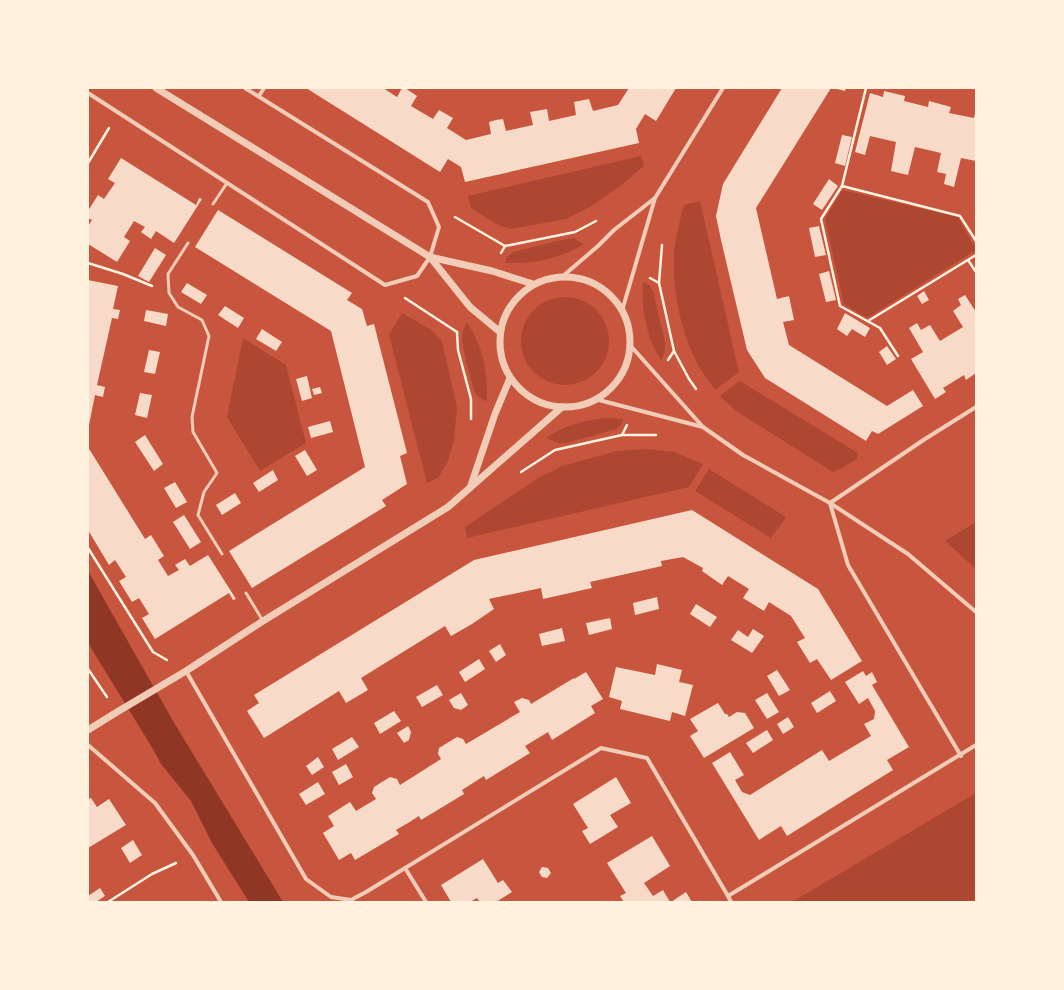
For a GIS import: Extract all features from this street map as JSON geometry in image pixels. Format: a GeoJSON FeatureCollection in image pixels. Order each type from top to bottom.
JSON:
{"type":"FeatureCollection","features":[{"type":"Feature","properties":{"kind":"street"},"geometry":{"type":"LineString","coordinates":[[156,88],[430,257],[492,271],[533,284]]}},
{"type":"Feature","properties":{"kind":"street"},"geometry":{"type":"LineString","coordinates":[[88,93],[228,182],[385,285],[417,276],[430,257],[439,227],[428,202],[245,88]]}},
{"type":"Feature","properties":{"kind":"street"},"geometry":{"type":"LineString","coordinates":[[259,96],[264,88]]}},
{"type":"Feature","properties":{"kind":"street"},"geometry":{"type":"LineString","coordinates":[[622,311],[655,198],[724,88]]}},
{"type":"Feature","properties":{"kind":"street"},"geometry":{"type":"LineString","coordinates":[[563,276],[614,230],[655,198]]}},
{"type":"Feature","properties":{"kind":"street"},"geometry":{"type":"LineString","coordinates":[[430,257],[470,307],[500,332]]}},
{"type":"Feature","properties":{"kind":"street"},"geometry":{"type":"LineString","coordinates":[[563,276],[578,277],[591,282],[604,289],[614,299],[627,322],[630,344],[625,366],[620,376],[605,393],[585,404],[562,407],[547,405],[532,399],[520,390],[510,378],[502,358],[500,348],[500,332],[504,318],[511,304],[521,293],[533,284],[547,278],[563,276]]}},
{"type":"Feature","properties":{"kind":"street"},"geometry":{"type":"LineString","coordinates":[[630,344],[703,427],[743,455],[830,503],[908,554],[976,612]]}},
{"type":"Feature","properties":{"kind":"street"},"geometry":{"type":"LineString","coordinates":[[470,488],[495,414],[510,378]]}},
{"type":"Feature","properties":{"kind":"street"},"geometry":{"type":"LineString","coordinates":[[595,399],[703,427]]}},
{"type":"Feature","properties":{"kind":"street"},"geometry":{"type":"LineString","coordinates":[[88,730],[186,671],[263,621],[448,507],[562,407]]}},
{"type":"Feature","properties":{"kind":"street"},"geometry":{"type":"LineString","coordinates":[[830,503],[925,439],[976,407]]}},
{"type":"Feature","properties":{"kind":"street"},"geometry":{"type":"LineString","coordinates":[[830,503],[848,566],[960,756]]}},
{"type":"Feature","properties":{"kind":"street"},"geometry":{"type":"LineString","coordinates":[[186,671],[306,879],[331,897],[351,900],[366,892],[601,748],[647,758],[731,902]]}},
{"type":"Feature","properties":{"kind":"street"},"geometry":{"type":"LineString","coordinates":[[88,745],[155,803],[193,855],[221,902]]}},
{"type":"Feature","properties":{"kind":"street"},"geometry":{"type":"LineString","coordinates":[[728,896],[976,745]]}},
{"type":"Feature","properties":{"kind":"street"},"geometry":{"type":"LineString","coordinates":[[405,868],[426,902]]}},
{"type":"Feature","properties":{"kind":"lane"},"geometry":{"type":"LineString","coordinates":[[213,204],[228,182]]}},
{"type":"Feature","properties":{"kind":"lane"},"geometry":{"type":"LineString","coordinates":[[188,243],[168,274],[169,293],[178,307],[202,320],[209,336],[192,417],[193,432],[217,473],[204,492],[198,515],[222,554]]}},
{"type":"Feature","properties":{"kind":"lane"},"geometry":{"type":"LineString","coordinates":[[246,594],[263,621]]}},
{"type":"Feature","properties":{"kind":"path"},"geometry":{"type":"LineString","coordinates":[[866,88],[842,186],[821,219],[840,306],[880,328],[898,356]]}},
{"type":"Feature","properties":{"kind":"path"},"geometry":{"type":"LineString","coordinates":[[88,163],[119,112]]}},
{"type":"Feature","properties":{"kind":"path"},"geometry":{"type":"LineString","coordinates":[[842,186],[960,216],[976,241]]}},
{"type":"Feature","properties":{"kind":"path"},"geometry":{"type":"LineString","coordinates":[[428,202],[505,246]]}},
{"type":"Feature","properties":{"kind":"path"},"geometry":{"type":"LineString","coordinates":[[868,321],[976,255]]}},
{"type":"Feature","properties":{"kind":"path"},"geometry":{"type":"LineString","coordinates":[[968,260],[976,272]]}},
{"type":"Feature","properties":{"kind":"path"},"geometry":{"type":"LineString","coordinates":[[88,263],[123,274],[169,293]]}},
{"type":"Feature","properties":{"kind":"path"},"geometry":{"type":"LineString","coordinates":[[659,283],[674,351]]}},
{"type":"Feature","properties":{"kind":"path"},"geometry":{"type":"LineString","coordinates":[[385,285],[457,332],[458,350],[471,399]]}},
{"type":"Feature","properties":{"kind":"path"},"geometry":{"type":"LineString","coordinates":[[555,450],[622,435]]}},
{"type":"Feature","properties":{"kind":"path"},"geometry":{"type":"LineString","coordinates":[[88,548],[153,652],[186,671]]}},
{"type":"Feature","properties":{"kind":"path"},"geometry":{"type":"LineString","coordinates":[[88,669],[116,712]]}},
{"type":"Feature","properties":{"kind":"path"},"geometry":{"type":"LineString","coordinates":[[108,902],[152,874],[193,855]]}},
{"type":"Feature","properties":{"kind":"shaded area"},"geometry":{"type":"Polygon","coordinates":[[[641,156],[644,166],[620,186],[590,207],[566,219],[511,229],[498,225],[471,208],[468,196],[641,156]]]}},
{"type":"Feature","properties":{"kind":"shaded area"},"geometry":{"type":"Polygon","coordinates":[[[842,190],[958,217],[976,250],[867,318],[844,304],[825,219],[842,190]]]}},
{"type":"Feature","properties":{"kind":"shaded area"},"geometry":{"type":"Polygon","coordinates":[[[700,201],[739,372],[715,390],[699,367],[687,340],[676,297],[674,254],[684,205],[700,201]]]}},
{"type":"Feature","properties":{"kind":"shaded area"},"geometry":{"type":"Polygon","coordinates":[[[574,238],[583,245],[564,254],[545,260],[526,263],[505,263],[507,257],[513,252],[574,238]]]}},
{"type":"Feature","properties":{"kind":"shaded area"},"geometry":{"type":"Polygon","coordinates":[[[643,282],[648,284],[653,291],[665,342],[665,351],[661,360],[648,332],[643,302],[643,282]]]}},
{"type":"Feature","properties":{"kind":"shaded area"},"geometry":{"type":"Polygon","coordinates":[[[565,297],[582,301],[596,310],[605,324],[609,341],[605,358],[596,372],[582,381],[565,385],[548,381],[534,372],[525,358],[521,341],[525,324],[534,310],[548,301],[565,297]]]}},
{"type":"Feature","properties":{"kind":"shaded area"},"geometry":{"type":"Polygon","coordinates":[[[402,313],[433,331],[442,342],[457,407],[454,440],[448,461],[439,477],[427,483],[389,335],[402,313]]]}},
{"type":"Feature","properties":{"kind":"shaded area"},"geometry":{"type":"Polygon","coordinates":[[[467,322],[481,351],[485,369],[487,401],[478,397],[472,384],[462,339],[463,330],[467,322]]]}},
{"type":"Feature","properties":{"kind":"shaded area"},"geometry":{"type":"Polygon","coordinates":[[[243,338],[286,365],[306,443],[260,471],[227,417],[243,338]]]}},
{"type":"Feature","properties":{"kind":"shaded area"},"geometry":{"type":"Polygon","coordinates":[[[740,381],[858,453],[857,459],[833,472],[736,411],[720,396],[740,381]]]}},
{"type":"Feature","properties":{"kind":"shaded area"},"geometry":{"type":"Polygon","coordinates":[[[607,418],[623,419],[621,425],[617,429],[566,443],[558,443],[546,438],[567,426],[607,418]]]}},
{"type":"Feature","properties":{"kind":"shaded area"},"geometry":{"type":"Polygon","coordinates":[[[647,449],[674,452],[703,464],[689,487],[467,538],[465,527],[538,478],[562,466],[617,451],[647,449]]]}},
{"type":"Feature","properties":{"kind":"shaded area"},"geometry":{"type":"Polygon","coordinates":[[[709,469],[786,517],[771,538],[695,491],[709,469]]]}},
{"type":"Feature","properties":{"kind":"shaded area"},"geometry":{"type":"Polygon","coordinates":[[[976,522],[976,569],[945,541],[976,522]]]}},
{"type":"Feature","properties":{"kind":"shaded area"},"geometry":{"type":"Polygon","coordinates":[[[88,571],[173,721],[283,902],[249,902],[212,843],[191,801],[161,764],[88,643],[88,571]]]}},
{"type":"Feature","properties":{"kind":"shaded area"},"geometry":{"type":"Polygon","coordinates":[[[976,793],[976,902],[792,902],[976,793]]]}},
{"type":"Feature","properties":{"kind":"building"},"geometry":{"type":"Polygon","coordinates":[[[306,88],[383,88],[397,97],[402,88],[405,88],[417,96],[411,106],[433,119],[439,110],[453,118],[447,128],[466,140],[491,134],[489,122],[496,120],[503,119],[506,131],[533,125],[530,112],[547,109],[549,121],[576,115],[574,102],[589,99],[593,111],[618,105],[629,88],[676,88],[656,121],[645,114],[636,129],[639,143],[465,182],[461,167],[448,159],[440,172],[306,88]]]}},
{"type":"Feature","properties":{"kind":"building"},"geometry":{"type":"Polygon","coordinates":[[[782,88],[831,88],[756,208],[777,299],[789,296],[794,320],[783,322],[789,345],[887,406],[913,390],[923,406],[878,434],[872,431],[866,441],[765,378],[747,350],[716,216],[723,184],[782,88]]]}},
{"type":"Feature","properties":{"kind":"building"},"geometry":{"type":"Polygon","coordinates":[[[833,88],[846,88],[845,91],[833,88]]]}},
{"type":"Feature","properties":{"kind":"building"},"geometry":{"type":"Polygon","coordinates":[[[884,91],[905,96],[904,101],[928,107],[929,101],[951,107],[949,113],[974,118],[976,113],[976,161],[961,158],[954,187],[944,184],[946,174],[937,172],[941,153],[915,147],[908,175],[891,171],[896,142],[870,136],[865,155],[855,152],[870,93],[883,97],[884,91]]]}},
{"type":"Feature","properties":{"kind":"building"},"geometry":{"type":"Polygon","coordinates":[[[842,135],[852,137],[845,166],[835,163],[842,135]]]}},
{"type":"Feature","properties":{"kind":"building"},"geometry":{"type":"Polygon","coordinates":[[[121,158],[196,205],[199,198],[202,199],[174,243],[156,231],[151,239],[141,232],[145,227],[134,221],[124,237],[130,241],[117,262],[88,244],[88,226],[92,220],[88,218],[88,211],[98,195],[104,199],[115,183],[108,179],[121,158]]]}},
{"type":"Feature","properties":{"kind":"building"},"geometry":{"type":"Polygon","coordinates":[[[829,179],[838,186],[822,210],[813,204],[829,179]]]}},
{"type":"Feature","properties":{"kind":"building"},"geometry":{"type":"Polygon","coordinates":[[[218,210],[352,293],[347,300],[362,309],[367,326],[374,324],[407,453],[400,456],[407,484],[382,500],[386,506],[252,588],[229,551],[365,467],[331,331],[195,247],[218,210]]]}},
{"type":"Feature","properties":{"kind":"building"},"geometry":{"type":"Polygon","coordinates":[[[819,226],[826,255],[815,257],[809,228],[819,226]]]}},
{"type":"Feature","properties":{"kind":"building"},"geometry":{"type":"Polygon","coordinates":[[[155,248],[166,255],[149,282],[138,276],[155,248]]]}},
{"type":"Feature","properties":{"kind":"building"},"geometry":{"type":"Polygon","coordinates":[[[829,271],[836,300],[826,302],[819,274],[829,271]]]}},
{"type":"Feature","properties":{"kind":"building"},"geometry":{"type":"Polygon","coordinates":[[[88,280],[118,286],[113,309],[120,310],[118,319],[112,318],[97,385],[105,387],[103,397],[95,395],[89,425],[88,280]]]}},
{"type":"Feature","properties":{"kind":"building"},"geometry":{"type":"Polygon","coordinates":[[[187,283],[207,295],[201,304],[181,292],[187,283]]]}},
{"type":"Feature","properties":{"kind":"building"},"geometry":{"type":"Polygon","coordinates":[[[924,291],[929,300],[922,304],[917,296],[924,291]]]}},
{"type":"Feature","properties":{"kind":"building"},"geometry":{"type":"Polygon","coordinates":[[[965,295],[976,312],[976,373],[966,380],[964,375],[943,388],[946,392],[935,399],[911,359],[923,352],[909,328],[917,323],[921,330],[930,325],[940,341],[963,327],[953,311],[961,305],[958,299],[965,295]]]}},
{"type":"Feature","properties":{"kind":"building"},"geometry":{"type":"Polygon","coordinates":[[[225,306],[244,318],[238,328],[218,315],[225,306]]]}},
{"type":"Feature","properties":{"kind":"building"},"geometry":{"type":"Polygon","coordinates":[[[146,310],[168,314],[166,326],[144,321],[146,310]]]}},
{"type":"Feature","properties":{"kind":"building"},"geometry":{"type":"Polygon","coordinates":[[[845,313],[870,328],[865,337],[852,329],[847,336],[837,329],[845,313]]]}},
{"type":"Feature","properties":{"kind":"building"},"geometry":{"type":"Polygon","coordinates":[[[262,329],[282,342],[276,351],[256,339],[262,329]]]}},
{"type":"Feature","properties":{"kind":"building"},"geometry":{"type":"Polygon","coordinates":[[[887,346],[896,359],[887,365],[879,352],[887,346]]]}},
{"type":"Feature","properties":{"kind":"building"},"geometry":{"type":"Polygon","coordinates":[[[149,350],[160,352],[155,374],[144,372],[149,350]]]}},
{"type":"Feature","properties":{"kind":"building"},"geometry":{"type":"Polygon","coordinates":[[[307,376],[312,398],[302,401],[296,379],[307,376]]]}},
{"type":"Feature","properties":{"kind":"building"},"geometry":{"type":"Polygon","coordinates":[[[320,387],[322,393],[314,395],[312,389],[320,387]]]}},
{"type":"Feature","properties":{"kind":"building"},"geometry":{"type":"Polygon","coordinates":[[[140,393],[152,395],[147,418],[135,415],[140,393]]]}},
{"type":"Feature","properties":{"kind":"building"},"geometry":{"type":"Polygon","coordinates":[[[330,421],[333,432],[311,438],[308,427],[330,421]]]}},
{"type":"Feature","properties":{"kind":"building"},"geometry":{"type":"Polygon","coordinates":[[[145,435],[163,464],[154,471],[135,442],[145,435]]]}},
{"type":"Feature","properties":{"kind":"building"},"geometry":{"type":"Polygon","coordinates":[[[88,447],[145,539],[151,535],[164,556],[158,560],[168,576],[179,570],[175,565],[185,559],[190,566],[208,555],[236,599],[233,600],[229,593],[155,639],[142,618],[149,614],[139,598],[132,602],[119,581],[126,577],[115,560],[109,565],[88,530],[88,447]]]}},
{"type":"Feature","properties":{"kind":"building"},"geometry":{"type":"Polygon","coordinates":[[[305,450],[317,470],[307,476],[295,456],[305,450]]]}},
{"type":"Feature","properties":{"kind":"building"},"geometry":{"type":"Polygon","coordinates":[[[273,470],[278,480],[259,492],[253,483],[273,470]]]}},
{"type":"Feature","properties":{"kind":"building"},"geometry":{"type":"Polygon","coordinates":[[[175,482],[187,502],[176,508],[164,488],[175,482]]]}},
{"type":"Feature","properties":{"kind":"building"},"geometry":{"type":"Polygon","coordinates":[[[235,493],[241,503],[222,515],[216,505],[235,493]]]}},
{"type":"Feature","properties":{"kind":"building"},"geometry":{"type":"Polygon","coordinates":[[[692,510],[818,589],[862,661],[831,680],[817,659],[810,663],[797,642],[805,638],[791,616],[769,602],[764,611],[743,598],[749,589],[728,576],[722,585],[702,571],[703,568],[683,557],[661,561],[662,566],[590,582],[592,588],[543,599],[541,588],[489,599],[494,609],[472,624],[451,636],[445,626],[361,678],[368,690],[346,703],[339,691],[264,738],[247,711],[259,703],[254,695],[474,560],[692,510]]]}},
{"type":"Feature","properties":{"kind":"building"},"geometry":{"type":"Polygon","coordinates":[[[184,515],[201,542],[190,549],[173,522],[184,515]]]}},
{"type":"Feature","properties":{"kind":"building"},"geometry":{"type":"Polygon","coordinates":[[[657,597],[659,609],[635,615],[633,603],[657,597]]]}},
{"type":"Feature","properties":{"kind":"building"},"geometry":{"type":"Polygon","coordinates":[[[696,604],[717,617],[710,627],[690,614],[696,604]]]}},
{"type":"Feature","properties":{"kind":"building"},"geometry":{"type":"Polygon","coordinates":[[[610,618],[612,629],[589,635],[586,623],[610,618]]]}},
{"type":"Feature","properties":{"kind":"building"},"geometry":{"type":"Polygon","coordinates":[[[562,628],[565,641],[542,646],[539,634],[562,628]]]}},
{"type":"Feature","properties":{"kind":"building"},"geometry":{"type":"Polygon","coordinates":[[[753,629],[764,636],[752,653],[731,640],[738,630],[748,637],[753,629]]]}},
{"type":"Feature","properties":{"kind":"building"},"geometry":{"type":"Polygon","coordinates":[[[500,644],[506,655],[496,662],[489,651],[500,644]]]}},
{"type":"Feature","properties":{"kind":"building"},"geometry":{"type":"Polygon","coordinates":[[[479,659],[485,669],[465,682],[459,672],[479,659]]]}},
{"type":"Feature","properties":{"kind":"building"},"geometry":{"type":"Polygon","coordinates":[[[657,664],[682,670],[679,682],[693,685],[685,716],[672,712],[670,721],[620,709],[622,701],[609,697],[616,667],[655,675],[657,664]]]}},
{"type":"Feature","properties":{"kind":"building"},"geometry":{"type":"Polygon","coordinates":[[[777,670],[790,690],[779,696],[767,676],[777,670]]]}},
{"type":"Feature","properties":{"kind":"building"},"geometry":{"type":"Polygon","coordinates":[[[863,671],[866,676],[872,672],[877,682],[872,685],[909,747],[887,760],[893,770],[787,836],[781,826],[759,840],[712,763],[730,752],[744,775],[735,780],[742,792],[750,795],[822,750],[829,761],[871,736],[864,724],[874,719],[875,711],[868,698],[859,704],[845,682],[863,671]]]}},
{"type":"Feature","properties":{"kind":"building"},"geometry":{"type":"Polygon","coordinates":[[[586,672],[603,699],[591,706],[595,713],[552,740],[548,732],[525,746],[530,753],[486,780],[484,776],[462,790],[464,794],[421,820],[419,816],[396,830],[399,834],[355,860],[351,853],[339,860],[323,833],[334,826],[328,816],[350,802],[356,811],[376,799],[372,793],[374,787],[390,777],[397,779],[400,785],[441,759],[438,754],[439,748],[457,737],[463,739],[466,744],[520,712],[514,702],[522,698],[529,700],[531,704],[586,672]]]}},
{"type":"Feature","properties":{"kind":"building"},"geometry":{"type":"Polygon","coordinates":[[[437,685],[443,695],[422,707],[416,697],[437,685]]]}},
{"type":"Feature","properties":{"kind":"building"},"geometry":{"type":"Polygon","coordinates":[[[830,691],[836,701],[817,713],[811,703],[830,691]]]}},
{"type":"Feature","properties":{"kind":"building"},"geometry":{"type":"Polygon","coordinates":[[[461,693],[468,705],[461,710],[454,708],[449,700],[461,693]]]}},
{"type":"Feature","properties":{"kind":"building"},"geometry":{"type":"Polygon","coordinates":[[[767,693],[779,712],[767,719],[755,700],[767,693]]]}},
{"type":"Feature","properties":{"kind":"building"},"geometry":{"type":"Polygon","coordinates":[[[718,703],[725,714],[729,717],[737,712],[745,713],[754,728],[704,758],[690,736],[698,731],[690,719],[718,703]]]}},
{"type":"Feature","properties":{"kind":"building"},"geometry":{"type":"Polygon","coordinates":[[[394,711],[401,721],[380,734],[374,723],[394,711]]]}},
{"type":"Feature","properties":{"kind":"building"},"geometry":{"type":"Polygon","coordinates":[[[788,717],[794,727],[783,734],[777,724],[788,717]]]}},
{"type":"Feature","properties":{"kind":"building"},"geometry":{"type":"Polygon","coordinates":[[[408,726],[411,732],[409,740],[404,743],[397,733],[408,726]]]}},
{"type":"Feature","properties":{"kind":"building"},"geometry":{"type":"Polygon","coordinates":[[[767,730],[773,740],[753,753],[746,743],[767,730]]]}},
{"type":"Feature","properties":{"kind":"building"},"geometry":{"type":"Polygon","coordinates":[[[352,737],[359,747],[338,760],[332,749],[352,737]]]}},
{"type":"Feature","properties":{"kind":"building"},"geometry":{"type":"Polygon","coordinates":[[[318,757],[324,767],[312,775],[306,766],[318,757]]]}},
{"type":"Feature","properties":{"kind":"building"},"geometry":{"type":"Polygon","coordinates":[[[346,764],[353,777],[339,785],[332,772],[346,764]]]}},
{"type":"Feature","properties":{"kind":"building"},"geometry":{"type":"Polygon","coordinates":[[[616,777],[631,803],[610,815],[618,827],[590,844],[582,831],[588,828],[573,804],[616,777]]]}},
{"type":"Feature","properties":{"kind":"building"},"geometry":{"type":"Polygon","coordinates":[[[318,782],[325,794],[306,805],[299,794],[318,782]]]}},
{"type":"Feature","properties":{"kind":"building"},"geometry":{"type":"Polygon","coordinates":[[[91,798],[97,807],[109,799],[126,825],[88,848],[88,799],[91,798]]]}},
{"type":"Feature","properties":{"kind":"building"},"geometry":{"type":"Polygon","coordinates":[[[652,836],[670,866],[644,883],[653,896],[663,890],[670,902],[624,902],[620,896],[626,893],[607,863],[652,836]]]}},
{"type":"Feature","properties":{"kind":"building"},"geometry":{"type":"Polygon","coordinates":[[[133,840],[142,855],[130,863],[121,848],[133,840]]]}},
{"type":"Feature","properties":{"kind":"building"},"geometry":{"type":"Polygon","coordinates":[[[483,859],[498,883],[503,880],[512,892],[496,902],[480,902],[477,898],[470,902],[451,902],[441,885],[483,859]]]}},
{"type":"Feature","properties":{"kind":"building"},"geometry":{"type":"Polygon","coordinates":[[[542,867],[548,868],[551,873],[547,878],[542,877],[539,872],[542,867]]]}},
{"type":"Feature","properties":{"kind":"building"},"geometry":{"type":"Polygon","coordinates":[[[100,888],[105,896],[96,902],[88,902],[88,896],[100,888]]]}},
{"type":"Feature","properties":{"kind":"building"},"geometry":{"type":"Polygon","coordinates":[[[686,892],[692,902],[671,902],[686,892]]]}}]}
